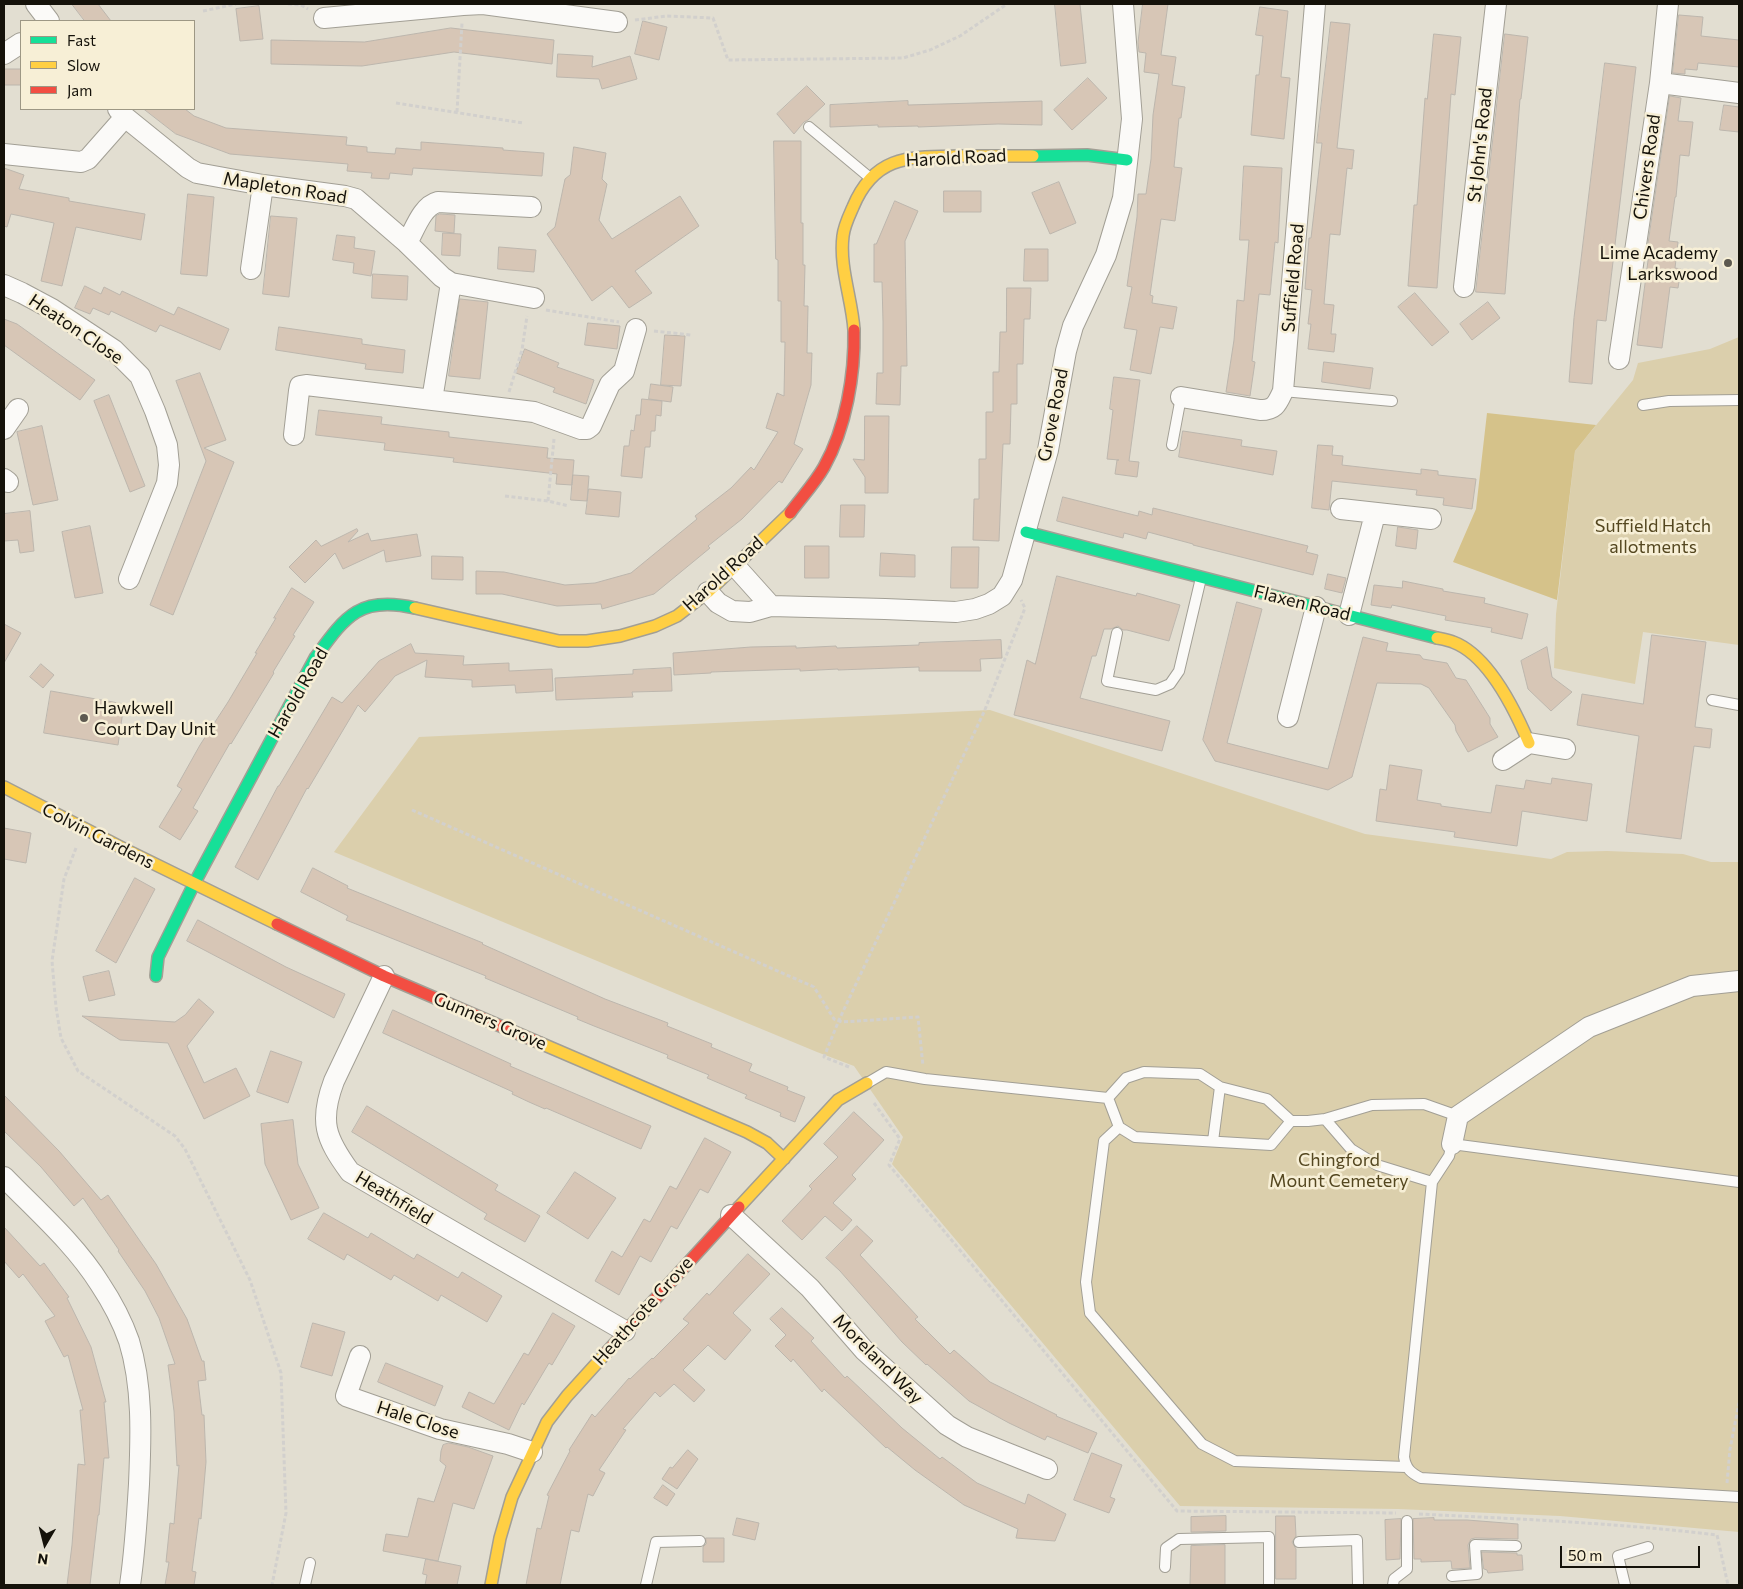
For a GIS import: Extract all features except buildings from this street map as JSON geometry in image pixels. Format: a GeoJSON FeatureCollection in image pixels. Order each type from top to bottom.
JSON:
{"type":"FeatureCollection","features":[{"type":"Feature","properties":{"kind":"street"},"geometry":{"type":"LineString","coordinates":[[36,4],[48,20]]}},
{"type":"Feature","properties":{"kind":"street"},"geometry":{"type":"LineString","coordinates":[[324,18],[483,4],[617,22]]}},
{"type":"Feature","properties":{"kind":"street","name":"Grove Road"},"geometry":{"type":"LineString","coordinates":[[708,592],[718,603],[732,611],[750,612],[771,606],[956,612],[975,609],[1002,596],[1012,580],[1048,450],[1066,351],[1073,326],[1106,255],[1123,198],[1132,119],[1123,4]]}},
{"type":"Feature","properties":{"kind":"street","name":"Suffield Road"},"geometry":{"type":"LineString","coordinates":[[1283,391],[1315,4]]}},
{"type":"Feature","properties":{"kind":"street","name":"St John's Road"},"geometry":{"type":"LineString","coordinates":[[1464,287],[1496,4]]}},
{"type":"Feature","properties":{"kind":"street","name":"Chivers Road"},"geometry":{"type":"LineString","coordinates":[[1619,359],[1660,83],[1668,4]]}},
{"type":"Feature","properties":{"kind":"street"},"geometry":{"type":"LineString","coordinates":[[4,54],[20,44]]}},
{"type":"Feature","properties":{"kind":"street"},"geometry":{"type":"LineString","coordinates":[[1660,83],[1739,93]]}},
{"type":"Feature","properties":{"kind":"street"},"geometry":{"type":"LineString","coordinates":[[4,154],[81,162],[88,159],[121,113]]}},
{"type":"Feature","properties":{"kind":"street","name":"Mapleton Road"},"geometry":{"type":"LineString","coordinates":[[121,113],[188,168],[198,173],[356,199],[407,243],[442,277],[451,282],[530,301]]}},
{"type":"Feature","properties":{"kind":"street","name":"Harold Road"},"geometry":{"type":"LineString","coordinates":[[156,976],[158,957],[194,884],[314,658],[353,612],[382,602],[400,604],[560,641],[587,641],[620,636],[655,626],[676,616],[708,592],[736,567],[788,515],[824,467],[838,434],[847,405],[852,370],[853,316],[843,256],[843,235],[858,194],[870,178],[894,162],[914,157],[1087,155],[1127,160]]}},
{"type":"Feature","properties":{"kind":"street"},"geometry":{"type":"LineString","coordinates":[[251,269],[263,185]]}},
{"type":"Feature","properties":{"kind":"street"},"geometry":{"type":"LineString","coordinates":[[407,243],[430,204],[438,202],[531,207]]}},
{"type":"Feature","properties":{"kind":"street"},"geometry":{"type":"LineString","coordinates":[[432,400],[451,282]]}},
{"type":"Feature","properties":{"kind":"street","name":"Heaton Close"},"geometry":{"type":"LineString","coordinates":[[4,285],[52,309],[114,350],[140,376],[167,445],[169,464],[167,483],[130,579]]}},
{"type":"Feature","properties":{"kind":"street"},"geometry":{"type":"LineString","coordinates":[[294,435],[300,386],[306,385],[534,412],[581,429],[587,429],[591,426],[610,384],[624,371],[636,329]]}},
{"type":"Feature","properties":{"kind":"street"},"geometry":{"type":"LineString","coordinates":[[1181,398],[1268,410],[1277,404],[1283,391]]}},
{"type":"Feature","properties":{"kind":"street"},"geometry":{"type":"LineString","coordinates":[[4,429],[18,409]]}},
{"type":"Feature","properties":{"kind":"street"},"geometry":{"type":"LineString","coordinates":[[1341,509],[1431,519]]}},
{"type":"Feature","properties":{"kind":"street"},"geometry":{"type":"LineString","coordinates":[[1349,615],[1375,514]]}},
{"type":"Feature","properties":{"kind":"street","name":"Flaxen Road"},"geometry":{"type":"LineString","coordinates":[[1026,532],[1454,642],[1471,653],[1487,668],[1521,722],[1529,743]]}},
{"type":"Feature","properties":{"kind":"street"},"geometry":{"type":"LineString","coordinates":[[736,567],[771,606]]}},
{"type":"Feature","properties":{"kind":"street"},"geometry":{"type":"LineString","coordinates":[[1288,717],[1316,607]]}},
{"type":"Feature","properties":{"kind":"street"},"geometry":{"type":"LineString","coordinates":[[1502,760],[1529,743],[1565,750]]}},
{"type":"Feature","properties":{"kind":"street","name":"Colvin Gardens"},"geometry":{"type":"LineString","coordinates":[[4,787],[194,884]]}},
{"type":"Feature","properties":{"kind":"street","name":"Gunners Grove"},"geometry":{"type":"LineString","coordinates":[[194,884],[384,976],[748,1132],[767,1143],[784,1159]]}},
{"type":"Feature","properties":{"kind":"street","name":"Heathfield"},"geometry":{"type":"LineString","coordinates":[[384,976],[327,1099],[325,1116],[329,1134],[337,1154],[350,1172],[625,1331]]}},
{"type":"Feature","properties":{"kind":"street"},"geometry":{"type":"LineString","coordinates":[[1452,1144],[1458,1116],[1589,1027],[1692,986],[1739,981]]}},
{"type":"Feature","properties":{"kind":"street","name":"Heathcote Grove"},"geometry":{"type":"LineString","coordinates":[[491,1585],[500,1538],[512,1497],[547,1422],[567,1396],[625,1331],[838,1100],[864,1085]]}},
{"type":"Feature","properties":{"kind":"street"},"geometry":{"type":"LineString","coordinates":[[4,1178],[79,1256],[100,1283],[115,1308],[129,1341],[135,1363],[140,1406],[141,1446],[136,1546],[130,1585]]}},
{"type":"Feature","properties":{"kind":"street","name":"Moreland Way"},"geometry":{"type":"LineString","coordinates":[[731,1215],[810,1288],[864,1350],[947,1425],[967,1437],[1047,1469]]}},
{"type":"Feature","properties":{"kind":"street","name":"Hale Close"},"geometry":{"type":"LineString","coordinates":[[360,1356],[346,1396],[440,1430],[508,1444],[532,1452]]}},
{"type":"Feature","properties":{"kind":"lane"},"geometry":{"type":"LineString","coordinates":[[809,127],[870,178]]}},
{"type":"Feature","properties":{"kind":"lane"},"geometry":{"type":"LineString","coordinates":[[1283,391],[1392,401]]}},
{"type":"Feature","properties":{"kind":"lane"},"geometry":{"type":"LineString","coordinates":[[1172,445],[1181,398]]}},
{"type":"Feature","properties":{"kind":"lane"},"geometry":{"type":"LineString","coordinates":[[1643,404],[1669,401],[1739,400]]}},
{"type":"Feature","properties":{"kind":"lane"},"geometry":{"type":"LineString","coordinates":[[1117,633],[1107,681],[1156,690],[1170,684],[1179,671],[1201,577]]}},
{"type":"Feature","properties":{"kind":"lane"},"geometry":{"type":"LineString","coordinates":[[1712,700],[1739,704]]}},
{"type":"Feature","properties":{"kind":"lane"},"geometry":{"type":"LineString","coordinates":[[864,1085],[886,1072],[925,1079],[1108,1098]]}},
{"type":"Feature","properties":{"kind":"lane"},"geometry":{"type":"LineString","coordinates":[[1108,1098],[1126,1078],[1144,1072],[1200,1074],[1220,1087],[1267,1099],[1291,1121],[1325,1119],[1372,1105],[1424,1104],[1458,1116]]}},
{"type":"Feature","properties":{"kind":"lane"},"geometry":{"type":"LineString","coordinates":[[1213,1142],[1220,1087]]}},
{"type":"Feature","properties":{"kind":"lane"},"geometry":{"type":"LineString","coordinates":[[1108,1098],[1119,1127],[1134,1137],[1271,1145],[1291,1121]]}},
{"type":"Feature","properties":{"kind":"lane"},"geometry":{"type":"LineString","coordinates":[[1325,1119],[1351,1149],[1377,1165],[1432,1182]]}},
{"type":"Feature","properties":{"kind":"lane"},"geometry":{"type":"LineString","coordinates":[[1119,1127],[1104,1141],[1086,1282],[1090,1313],[1202,1444],[1218,1452],[1235,1460],[1393,1468],[1406,1467]]}},
{"type":"Feature","properties":{"kind":"lane"},"geometry":{"type":"LineString","coordinates":[[1739,1182],[1452,1144],[1449,1156],[1432,1182],[1404,1457],[1406,1467],[1411,1473],[1421,1478],[1739,1497]]}},
{"type":"Feature","properties":{"kind":"lane"},"geometry":{"type":"LineString","coordinates":[[1394,1585],[1394,1578],[1408,1569],[1407,1516]]}},
{"type":"Feature","properties":{"kind":"lane"},"geometry":{"type":"LineString","coordinates":[[1165,1567],[1166,1548],[1179,1539],[1269,1537],[1269,1585]]}},
{"type":"Feature","properties":{"kind":"lane"},"geometry":{"type":"LineString","coordinates":[[1299,1542],[1357,1540],[1358,1585]]}},
{"type":"Feature","properties":{"kind":"lane"},"geometry":{"type":"LineString","coordinates":[[646,1585],[656,1542],[700,1541]]}},
{"type":"Feature","properties":{"kind":"lane"},"geometry":{"type":"LineString","coordinates":[[1479,1585],[1474,1545],[1516,1546]]}},
{"type":"Feature","properties":{"kind":"lane"},"geometry":{"type":"LineString","coordinates":[[1625,1585],[1618,1556],[1648,1547]]}},
{"type":"Feature","properties":{"kind":"lane"},"geometry":{"type":"LineString","coordinates":[[305,1585],[310,1563]]}},
{"type":"Feature","properties":{"kind":"lane"},"geometry":{"type":"LineString","coordinates":[[1452,1576],[1477,1574]]}},
{"type":"Feature","properties":{"kind":"path"},"geometry":{"type":"LineString","coordinates":[[203,11],[236,4]]}},
{"type":"Feature","properties":{"kind":"path"},"geometry":{"type":"LineString","coordinates":[[617,22],[667,16],[713,18],[728,60],[903,58],[930,50],[960,36],[1007,4]]}},
{"type":"Feature","properties":{"kind":"path"},"geometry":{"type":"LineString","coordinates":[[456,112],[463,5]]}},
{"type":"Feature","properties":{"kind":"path"},"geometry":{"type":"LineString","coordinates":[[396,103],[523,123]]}},
{"type":"Feature","properties":{"kind":"path"},"geometry":{"type":"LineString","coordinates":[[503,409],[522,350],[530,301],[635,325],[636,329],[691,335]]}},
{"type":"Feature","properties":{"kind":"path"},"geometry":{"type":"LineString","coordinates":[[548,501],[555,420]]}},
{"type":"Feature","properties":{"kind":"path"},"geometry":{"type":"LineString","coordinates":[[505,496],[548,501],[569,506]]}},
{"type":"Feature","properties":{"kind":"path"},"geometry":{"type":"LineString","coordinates":[[851,1068],[824,1057],[839,1020],[984,712],[1025,608]]}},
{"type":"Feature","properties":{"kind":"path"},"geometry":{"type":"LineString","coordinates":[[412,810],[814,987],[834,1019],[842,1022],[918,1017],[925,1079]]}},
{"type":"Feature","properties":{"kind":"path"},"geometry":{"type":"LineString","coordinates":[[84,828],[64,879],[52,960],[61,1038],[78,1072],[175,1136],[185,1149],[250,1280],[281,1373],[286,1513],[272,1585]]}},
{"type":"Feature","properties":{"kind":"path"},"geometry":{"type":"LineString","coordinates":[[864,1085],[900,1139],[889,1165],[1178,1511],[1568,1521],[1717,1536],[1728,1585]]}},
{"type":"Feature","properties":{"kind":"path"},"geometry":{"type":"LineString","coordinates":[[1726,1496],[1730,1449],[1739,1403]]}},
{"type":"Feature","properties":{"kind":"green space","name":"Suffield Hatch allotments"},"geometry":{"type":"Polygon","coordinates":[[[1739,337],[1739,645],[1643,632],[1635,684],[1554,668],[1556,614],[1575,451],[1633,380],[1638,363],[1710,349],[1739,337]]]}},
{"type":"Feature","properties":{"kind":"green space","name":"Chingford Mount Cemetery"},"geometry":{"type":"Polygon","coordinates":[[[990,710],[1365,834],[1551,859],[1567,852],[1607,851],[1683,854],[1711,862],[1739,862],[1739,1532],[1560,1516],[1398,1509],[1180,1506],[892,1164],[903,1137],[854,1066],[334,852],[419,737],[990,710]]]}},
{"type":"Feature","properties":{"kind":"shaded area"},"geometry":{"type":"Polygon","coordinates":[[[1487,413],[1596,425],[1575,451],[1557,600],[1453,562],[1476,509],[1487,413]]]}},
{"type":"Feature","properties":{"kind":"traffic: fast"},"geometry":{"type":"LineString","coordinates":[[1033,156],[1087,155],[1127,160]]}},
{"type":"Feature","properties":{"kind":"traffic: fast"},"geometry":{"type":"LineString","coordinates":[[1026,532],[1437,638]]}},
{"type":"Feature","properties":{"kind":"traffic: fast"},"geometry":{"type":"LineString","coordinates":[[156,976],[158,957],[194,884],[315,658],[335,631],[355,613],[367,607],[380,605],[415,608]]}},
{"type":"Feature","properties":{"kind":"traffic: slow"},"geometry":{"type":"LineString","coordinates":[[854,330],[844,271],[843,236],[853,207],[872,177],[896,162],[910,159],[942,156],[1033,156]]}},
{"type":"Feature","properties":{"kind":"traffic: slow"},"geometry":{"type":"LineString","coordinates":[[415,608],[559,641],[587,641],[620,636],[655,626],[677,616],[708,592],[790,513]]}},
{"type":"Feature","properties":{"kind":"traffic: slow"},"geometry":{"type":"LineString","coordinates":[[1437,638],[1453,642],[1466,649],[1489,671],[1508,700],[1529,743]]}},
{"type":"Feature","properties":{"kind":"traffic: slow"},"geometry":{"type":"LineString","coordinates":[[4,787],[126,850],[277,924]]}},
{"type":"Feature","properties":{"kind":"traffic: slow"},"geometry":{"type":"LineString","coordinates":[[540,1043],[747,1132],[767,1143],[784,1159]]}},
{"type":"Feature","properties":{"kind":"traffic: slow"},"geometry":{"type":"LineString","coordinates":[[739,1207],[838,1100],[867,1083]]}},
{"type":"Feature","properties":{"kind":"traffic: slow"},"geometry":{"type":"LineString","coordinates":[[491,1585],[500,1538],[512,1497],[547,1422],[567,1396],[606,1353]]}},
{"type":"Feature","properties":{"kind":"traffic: jam"},"geometry":{"type":"LineString","coordinates":[[790,513],[824,467],[838,435],[851,382],[854,330]]}},
{"type":"Feature","properties":{"kind":"traffic: jam"},"geometry":{"type":"LineString","coordinates":[[277,924],[384,976],[540,1043]]}},
{"type":"Feature","properties":{"kind":"traffic: jam"},"geometry":{"type":"LineString","coordinates":[[606,1353],[739,1207]]}},
{"type":"Feature","properties":{"kind":"place","name":"Lime Academy Larkswood"},"geometry":{"type":"Point","coordinates":[1728,263]}},
{"type":"Feature","properties":{"kind":"place","name":"Hawkwell Court Day Unit"},"geometry":{"type":"Point","coordinates":[84,718]}}]}
